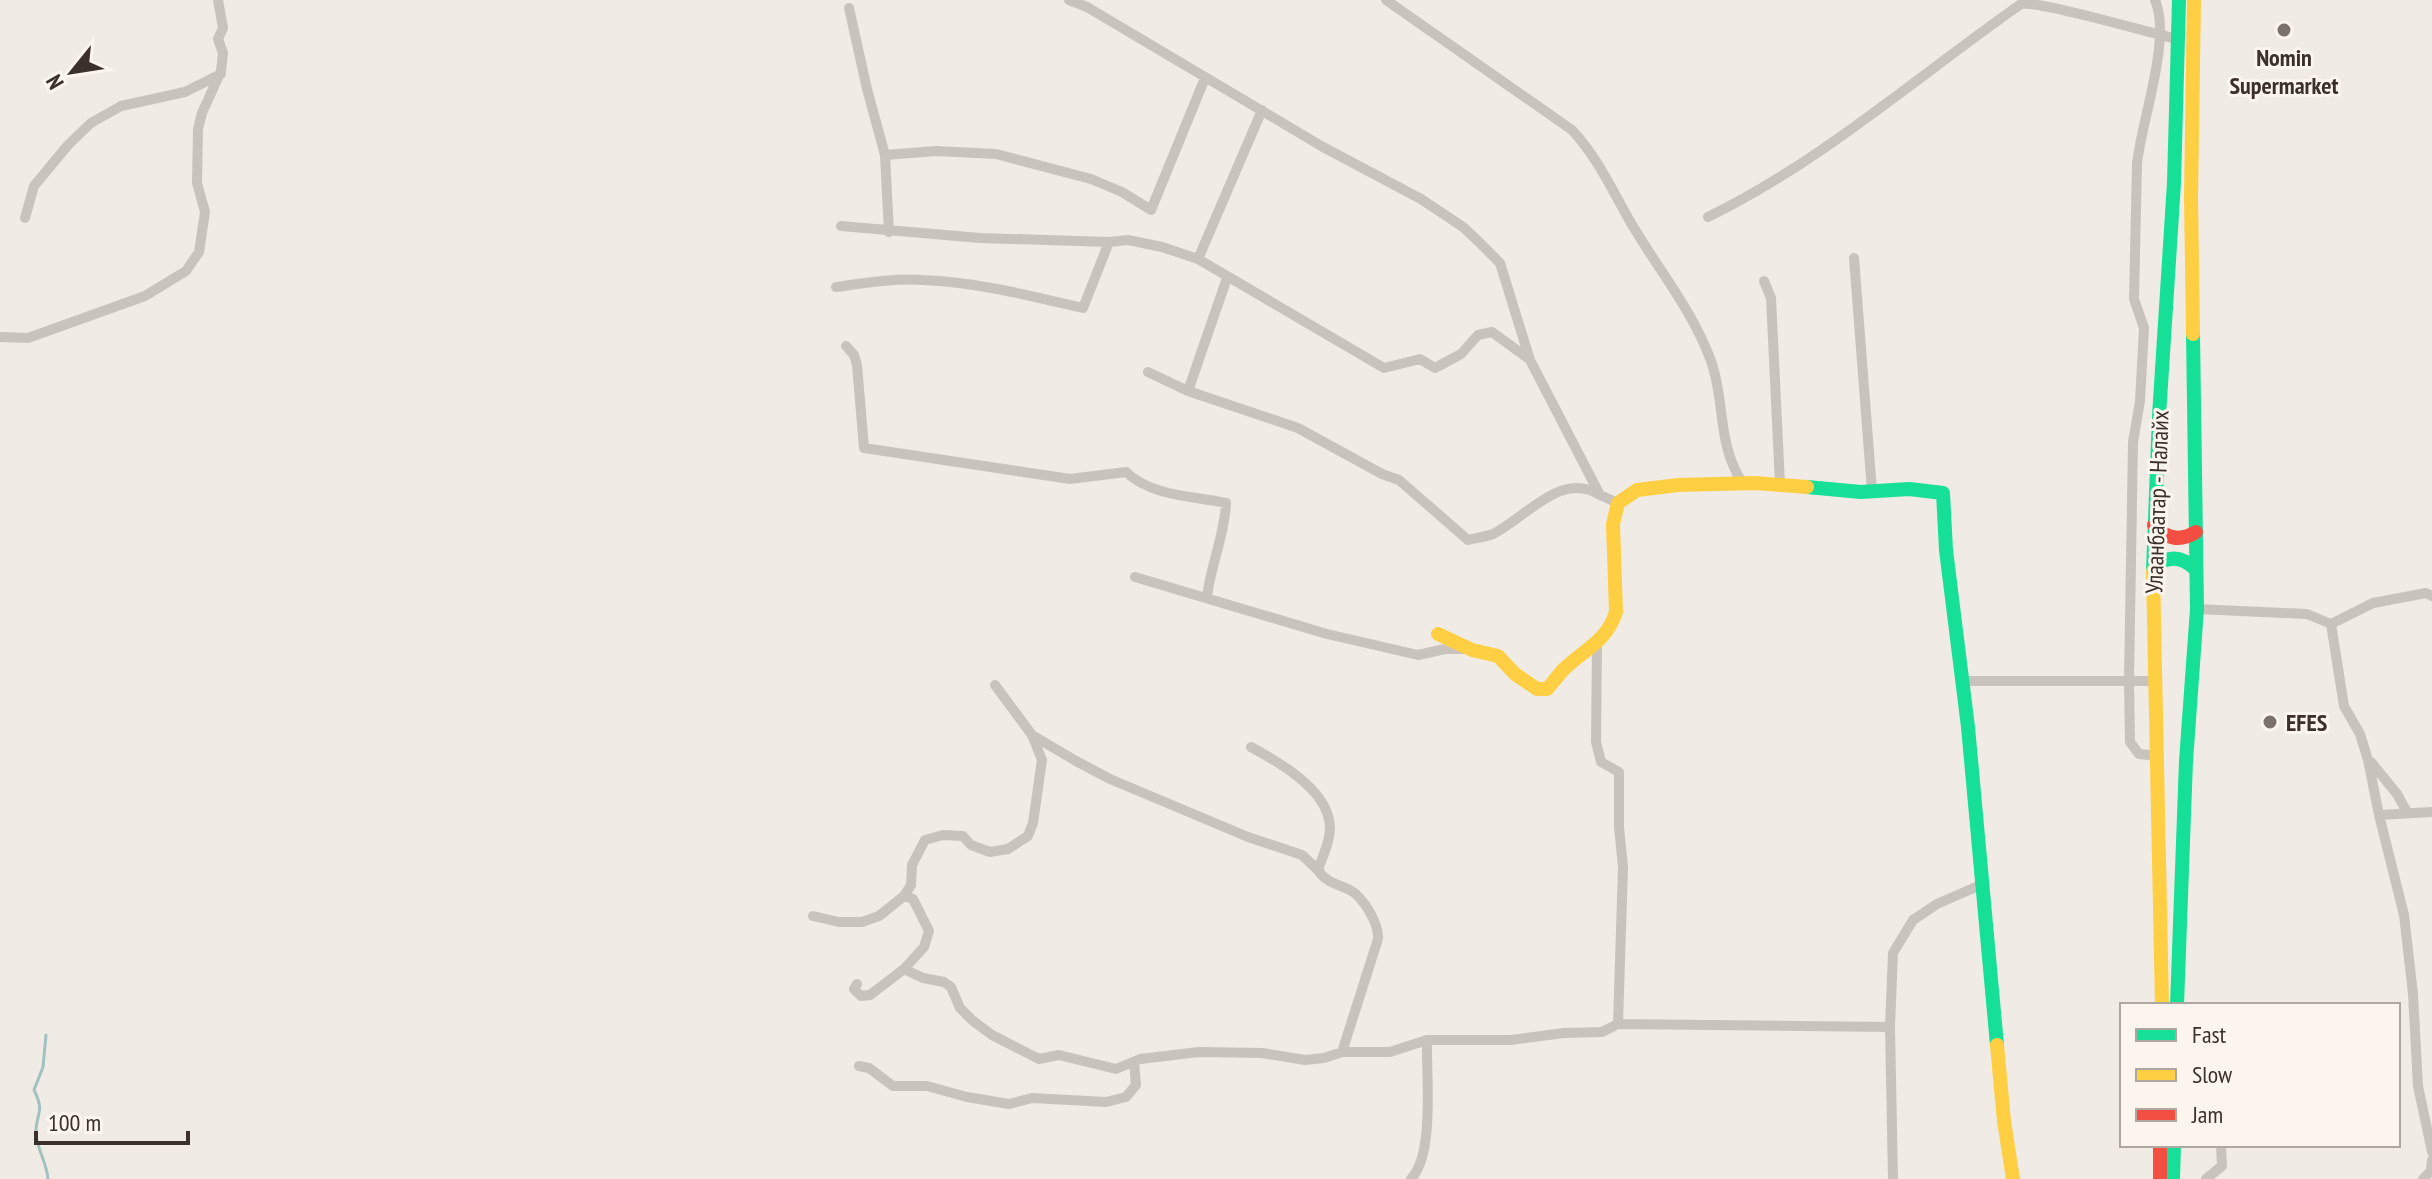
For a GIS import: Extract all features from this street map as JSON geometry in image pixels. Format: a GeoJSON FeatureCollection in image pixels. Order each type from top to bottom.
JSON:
{"type":"FeatureCollection","features":[{"type":"Feature","properties":{"kind":"main road","name":"Улаанбаатар - Налайх"},"geometry":{"type":"LineString","coordinates":[[2162,1003],[2153,568],[2174,183],[2179,0]]}},
{"type":"Feature","properties":{"kind":"main road","name":"Улаанбаатар - Налайх"},"geometry":{"type":"LineString","coordinates":[[2177,1003],[2186,761],[2197,609],[2191,197],[2194,0]]}},
{"type":"Feature","properties":{"kind":"main road"},"geometry":{"type":"LineString","coordinates":[[1438,634],[1472,650],[1498,656],[1515,674],[1537,689],[1547,689],[1564,669],[1597,646],[1614,624],[1613,524],[1618,503],[1637,490],[1780,484],[1943,493],[1946,550],[1983,884],[2004,1121],[2013,1179]]}},
{"type":"Feature","properties":{"kind":"main road"},"geometry":{"type":"LineString","coordinates":[[2154,525],[2169,538],[2189,537],[2196,532]]}},
{"type":"Feature","properties":{"kind":"main road"},"geometry":{"type":"LineString","coordinates":[[2153,568],[2160,561],[2175,557],[2196,570]]}},
{"type":"Feature","properties":{"kind":"main road"},"geometry":{"type":"LineString","coordinates":[[2160,1147],[2160,1179]]}},
{"type":"Feature","properties":{"kind":"main road"},"geometry":{"type":"LineString","coordinates":[[2173,1179],[2174,1147]]}},
{"type":"Feature","properties":{"kind":"street"},"geometry":{"type":"LineString","coordinates":[[0,337],[28,338],[145,296],[186,271],[199,252],[205,212],[196,171],[198,129],[202,113],[221,74],[223,53],[218,39],[223,28],[218,0]]}},
{"type":"Feature","properties":{"kind":"street"},"geometry":{"type":"LineString","coordinates":[[1069,0],[1087,7],[1323,147],[1421,199],[1463,227],[1500,263],[1530,360],[1600,495]]}},
{"type":"Feature","properties":{"kind":"street"},"geometry":{"type":"LineString","coordinates":[[1386,0],[1572,130],[1588,147],[1631,223],[1692,319],[1712,364],[1722,429],[1732,466],[1743,484]]}},
{"type":"Feature","properties":{"kind":"street"},"geometry":{"type":"LineString","coordinates":[[2155,0],[2159,11],[2159,35],[2153,92],[2139,142],[2137,164],[2134,299],[2144,328],[2140,401],[2133,442],[2129,680],[2130,742],[2139,754],[2158,756]]}},
{"type":"Feature","properties":{"kind":"street"},"geometry":{"type":"LineString","coordinates":[[1708,217],[1741,202],[1812,155],[2021,4],[2050,5],[2177,39]]}},
{"type":"Feature","properties":{"kind":"street"},"geometry":{"type":"LineString","coordinates":[[849,8],[885,155],[889,232]]}},
{"type":"Feature","properties":{"kind":"street"},"geometry":{"type":"LineString","coordinates":[[25,218],[34,186],[91,123],[121,106],[185,92],[221,74]]}},
{"type":"Feature","properties":{"kind":"street"},"geometry":{"type":"LineString","coordinates":[[885,155],[936,151],[996,154],[1091,179],[1122,192],[1151,210],[1205,78]]}},
{"type":"Feature","properties":{"kind":"street"},"geometry":{"type":"LineString","coordinates":[[1198,259],[1262,110]]}},
{"type":"Feature","properties":{"kind":"street"},"geometry":{"type":"LineString","coordinates":[[841,226],[980,238],[1128,240],[1198,259],[1384,368],[1420,359],[1435,368],[1461,354],[1478,335],[1492,332],[1530,360]]}},
{"type":"Feature","properties":{"kind":"street"},"geometry":{"type":"LineString","coordinates":[[836,287],[883,280],[923,280],[993,288],[1083,308],[1109,242]]}},
{"type":"Feature","properties":{"kind":"street"},"geometry":{"type":"LineString","coordinates":[[1854,258],[1872,491]]}},
{"type":"Feature","properties":{"kind":"street"},"geometry":{"type":"LineString","coordinates":[[1188,391],[1227,278]]}},
{"type":"Feature","properties":{"kind":"street"},"geometry":{"type":"LineString","coordinates":[[1764,281],[1771,298],[1780,484]]}},
{"type":"Feature","properties":{"kind":"street"},"geometry":{"type":"LineString","coordinates":[[846,346],[854,355],[857,365],[864,448],[1070,479],[1126,472],[1137,483],[1150,488],[1226,503],[1207,598]]}},
{"type":"Feature","properties":{"kind":"street"},"geometry":{"type":"LineString","coordinates":[[1148,372],[1188,391],[1298,428],[1382,474],[1399,480],[1468,540],[1490,535],[1562,490],[1587,487],[1618,503]]}},
{"type":"Feature","properties":{"kind":"street"},"geometry":{"type":"LineString","coordinates":[[1135,577],[1327,634],[1418,655],[1445,649],[1472,650]]}},
{"type":"Feature","properties":{"kind":"street"},"geometry":{"type":"LineString","coordinates":[[2197,609],[2307,614],[2331,624],[2373,603],[2426,593],[2432,596]]}},
{"type":"Feature","properties":{"kind":"street"},"geometry":{"type":"LineString","coordinates":[[2331,624],[2344,706],[2360,734],[2368,760],[2404,915],[2413,994],[2418,1086],[2432,1152]]}},
{"type":"Feature","properties":{"kind":"street"},"geometry":{"type":"LineString","coordinates":[[1597,646],[1596,742],[1601,762],[1619,772],[1621,785],[1619,827],[1623,867],[1618,1024]]}},
{"type":"Feature","properties":{"kind":"street"},"geometry":{"type":"LineString","coordinates":[[1962,681],[2156,681]]}},
{"type":"Feature","properties":{"kind":"street"},"geometry":{"type":"LineString","coordinates":[[813,916],[839,922],[862,922],[879,916],[904,896],[911,885],[916,855],[925,840],[943,835],[963,836],[971,845],[990,852],[1008,849],[1028,836],[1033,823],[1042,760],[1032,735],[995,685]]}},
{"type":"Feature","properties":{"kind":"street"},"geometry":{"type":"LineString","coordinates":[[1032,735],[1110,779],[1248,837],[1302,855],[1322,878],[1354,892],[1379,929],[1342,1052]]}},
{"type":"Feature","properties":{"kind":"street"},"geometry":{"type":"LineString","coordinates":[[1251,747],[1281,763],[1314,792],[1329,819],[1328,839],[1318,870]]}},
{"type":"Feature","properties":{"kind":"street"},"geometry":{"type":"LineString","coordinates":[[2368,760],[2397,794],[2407,812]]}},
{"type":"Feature","properties":{"kind":"street"},"geometry":{"type":"LineString","coordinates":[[2379,815],[2432,812]]}},
{"type":"Feature","properties":{"kind":"street"},"geometry":{"type":"LineString","coordinates":[[1893,1179],[1890,1027],[1893,953],[1913,920],[1937,904],[1983,884]]}},
{"type":"Feature","properties":{"kind":"street"},"geometry":{"type":"LineString","coordinates":[[857,984],[854,989],[861,996],[870,995],[904,969],[924,947],[929,931],[913,899],[904,896]]}},
{"type":"Feature","properties":{"kind":"street"},"geometry":{"type":"LineString","coordinates":[[904,969],[923,978],[944,982],[951,987],[960,1008],[972,1020],[992,1035],[1039,1059],[1059,1055],[1116,1069],[1134,1062],[1199,1052],[1262,1053],[1305,1060],[1342,1052],[1390,1052],[1427,1040],[1511,1040],[1602,1032],[1618,1024],[1890,1027]]}},
{"type":"Feature","properties":{"kind":"street"},"geometry":{"type":"LineString","coordinates":[[1411,1179],[1418,1171],[1423,1148],[1427,1040]]}},
{"type":"Feature","properties":{"kind":"street"},"geometry":{"type":"LineString","coordinates":[[859,1066],[869,1068],[893,1086],[927,1086],[1009,1104],[1032,1098],[1106,1102],[1126,1097],[1136,1085],[1134,1062]]}},
{"type":"Feature","properties":{"kind":"street"},"geometry":{"type":"LineString","coordinates":[[2206,1179],[2222,1166],[2221,1147]]}},
{"type":"Feature","properties":{"kind":"waterway"},"geometry":{"type":"LineString","coordinates":[[46,1035],[43,1067],[34,1090],[40,1109],[37,1140],[48,1179]]}},
{"type":"Feature","properties":{"kind":"traffic: fast"},"geometry":{"type":"LineString","coordinates":[[2153,571],[2174,183],[2179,0]]}},
{"type":"Feature","properties":{"kind":"traffic: fast"},"geometry":{"type":"LineString","coordinates":[[2177,1003],[2186,761],[2197,609],[2193,334]]}},
{"type":"Feature","properties":{"kind":"traffic: fast"},"geometry":{"type":"LineString","coordinates":[[1807,487],[1861,492],[1909,489],[1943,493],[1946,550],[1968,727],[1997,1045]]}},
{"type":"Feature","properties":{"kind":"traffic: fast"},"geometry":{"type":"LineString","coordinates":[[2153,568],[2175,559],[2196,570]]}},
{"type":"Feature","properties":{"kind":"traffic: fast"},"geometry":{"type":"LineString","coordinates":[[2173,1179],[2174,1147]]}},
{"type":"Feature","properties":{"kind":"traffic: slow"},"geometry":{"type":"LineString","coordinates":[[2193,334],[2191,197],[2194,0]]}},
{"type":"Feature","properties":{"kind":"traffic: slow"},"geometry":{"type":"LineString","coordinates":[[1438,634],[1472,650],[1498,656],[1515,674],[1537,689],[1547,689],[1564,669],[1601,638],[1616,612],[1613,524],[1618,503],[1637,490],[1678,485],[1755,483],[1807,487]]}},
{"type":"Feature","properties":{"kind":"traffic: slow"},"geometry":{"type":"LineString","coordinates":[[2153,571],[2162,1003]]}},
{"type":"Feature","properties":{"kind":"traffic: slow"},"geometry":{"type":"LineString","coordinates":[[1997,1045],[2013,1179]]}},
{"type":"Feature","properties":{"kind":"traffic: jam"},"geometry":{"type":"LineString","coordinates":[[2154,525],[2174,538],[2196,532]]}},
{"type":"Feature","properties":{"kind":"traffic: jam"},"geometry":{"type":"LineString","coordinates":[[2160,1147],[2160,1179]]}},
{"type":"Feature","properties":{"kind":"place","name":"Nomin Supermarket"},"geometry":{"type":"Point","coordinates":[2284,30]}},
{"type":"Feature","properties":{"kind":"place","name":"EFES"},"geometry":{"type":"Point","coordinates":[2270,722]}}]}
